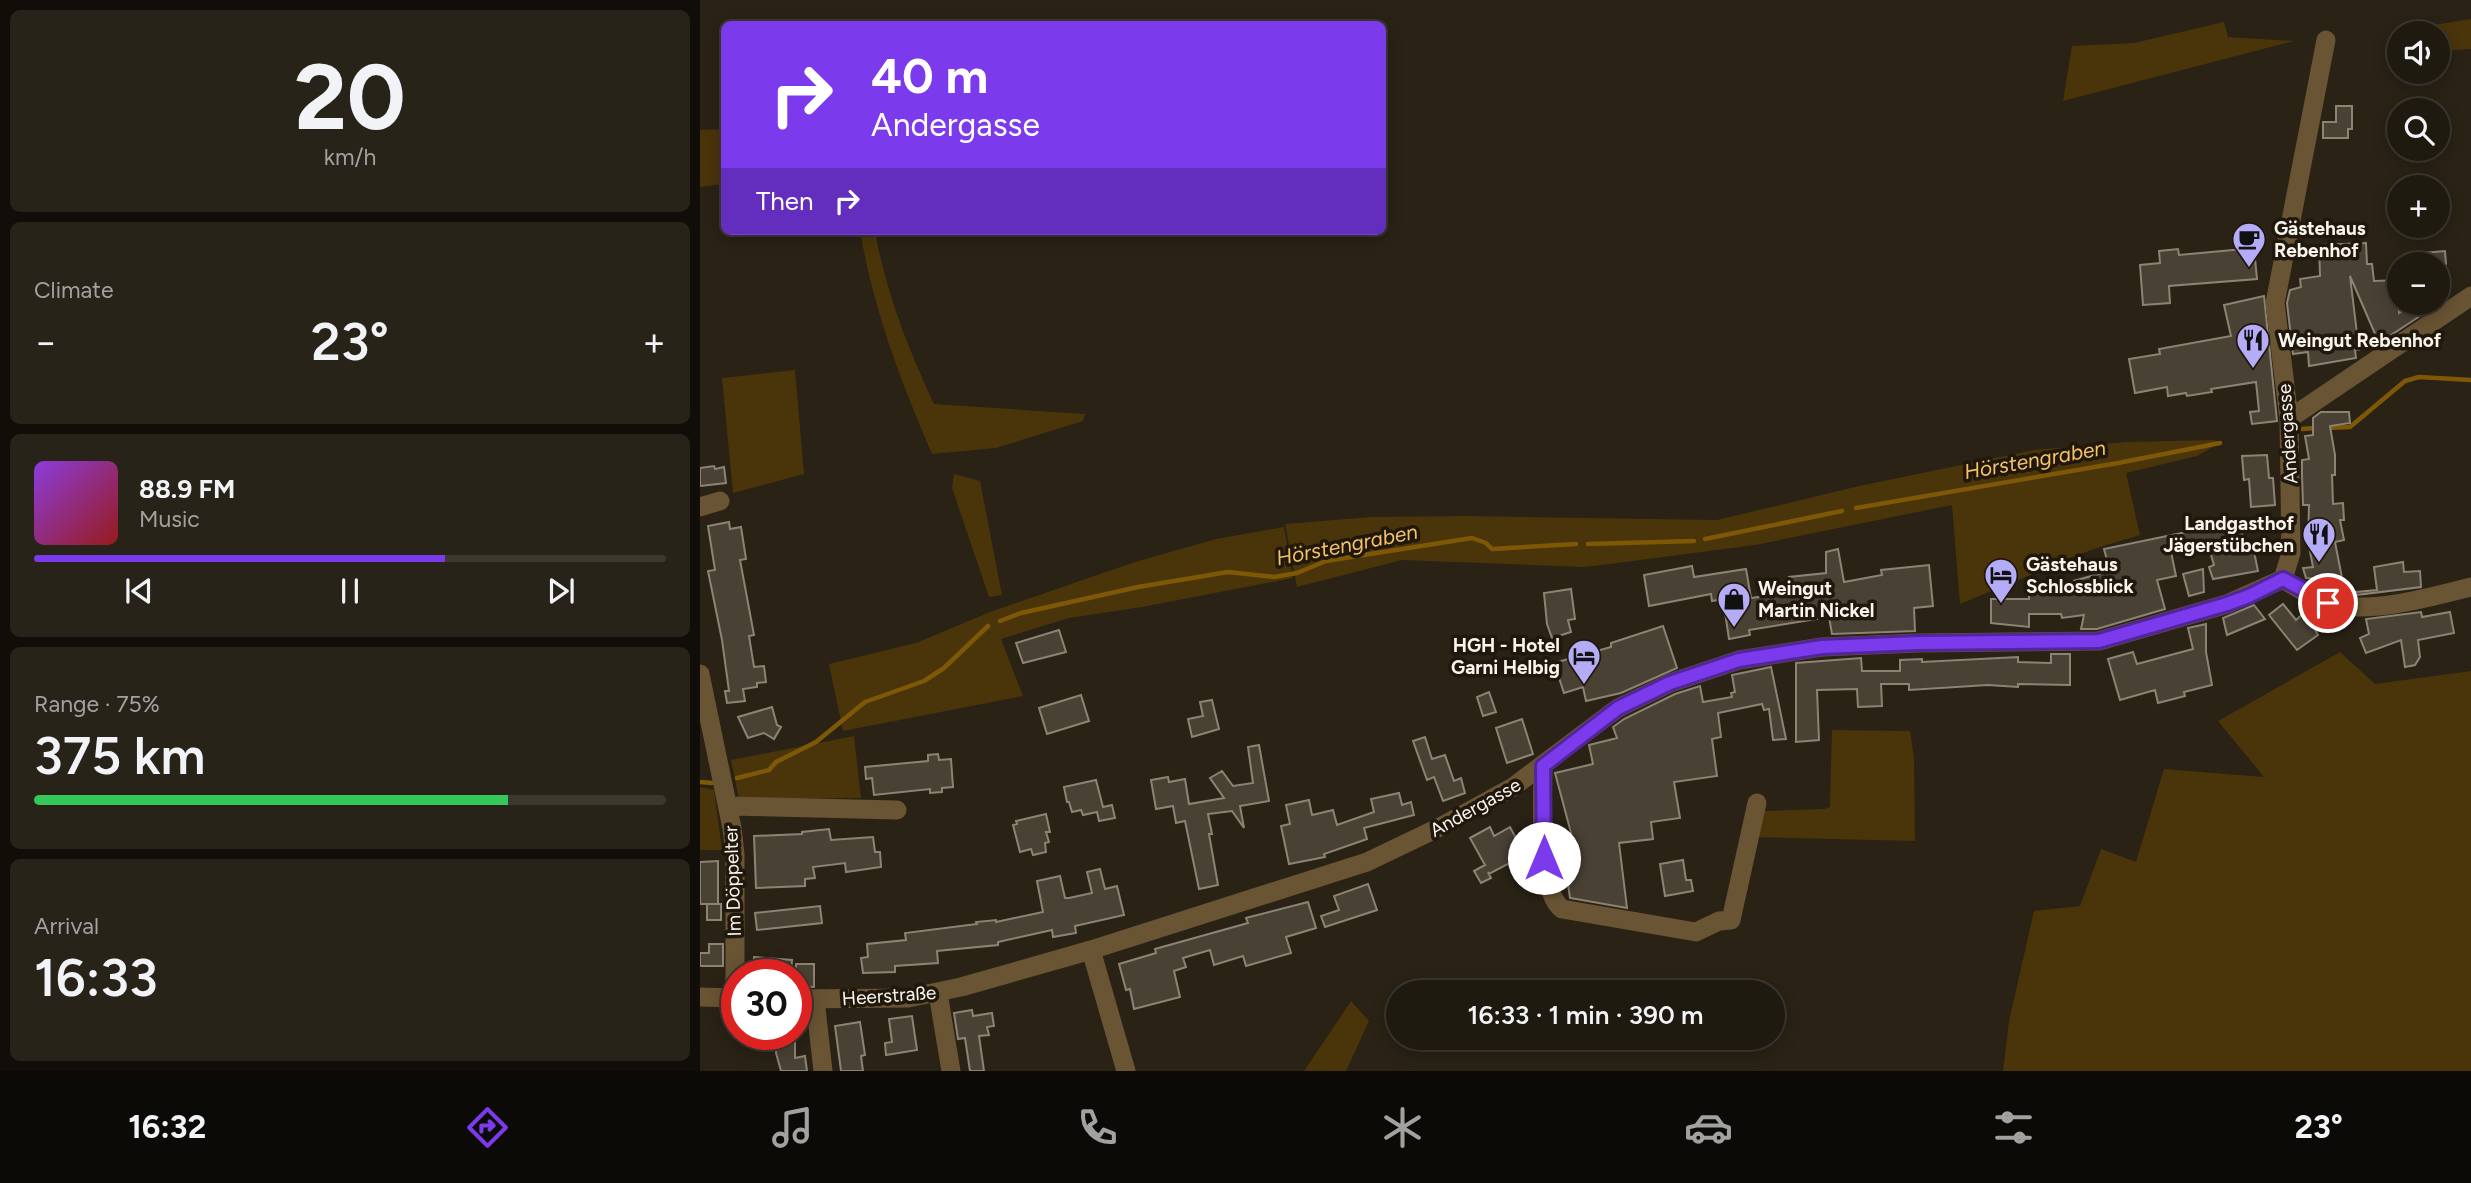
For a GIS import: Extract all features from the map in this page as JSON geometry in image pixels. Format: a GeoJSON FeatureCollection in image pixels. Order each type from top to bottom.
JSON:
{"type":"FeatureCollection","features":[{"type":"Feature","properties":{"kind":"street","name":"Andergasse"},"geometry":{"type":"LineString","coordinates":[[981,982],[1367,862],[1480,807],[1543,766],[1618,708],[1670,683],[1739,660],[1822,647],[2099,641],[2227,604],[2283,579],[2291,553],[2289,419],[2275,303],[2326,40]]}},
{"type":"Feature","properties":{"kind":"street"},"geometry":{"type":"LineString","coordinates":[[2289,419],[2471,296]]}},
{"type":"Feature","properties":{"kind":"street"},"geometry":{"type":"LineString","coordinates":[[700,507],[720,501]]}},
{"type":"Feature","properties":{"kind":"street"},"geometry":{"type":"LineString","coordinates":[[2283,579],[2328,603],[2351,608],[2377,606],[2471,587]]}},
{"type":"Feature","properties":{"kind":"street","name":"Im Döppelter"},"geometry":{"type":"LineString","coordinates":[[700,674],[728,806],[735,854],[736,959]]}},
{"type":"Feature","properties":{"kind":"street"},"geometry":{"type":"LineString","coordinates":[[1543,766],[1544,858],[1554,903],[1562,909],[1626,922],[1696,932],[1719,921],[1731,919],[1757,803]]}},
{"type":"Feature","properties":{"kind":"street","name":"Im Döppelter"},"geometry":{"type":"LineString","coordinates":[[728,806],[897,810]]}},
{"type":"Feature","properties":{"kind":"street"},"geometry":{"type":"LineString","coordinates":[[1091,950],[1126,1071]]}},
{"type":"Feature","properties":{"kind":"street","name":"Heerstraße"},"geometry":{"type":"LineString","coordinates":[[812,999],[879,1000],[938,993],[981,982]]}},
{"type":"Feature","properties":{"kind":"street"},"geometry":{"type":"LineString","coordinates":[[938,993],[951,1071]]}},
{"type":"Feature","properties":{"kind":"street"},"geometry":{"type":"LineString","coordinates":[[700,997],[721,998]]}},
{"type":"Feature","properties":{"kind":"street"},"geometry":{"type":"LineString","coordinates":[[812,1024],[823,1071]]}},
{"type":"Feature","properties":{"kind":"shaded area"},"geometry":{"type":"Polygon","coordinates":[[[2471,19],[2471,49],[2450,50],[2450,22],[2471,19]]]}},
{"type":"Feature","properties":{"kind":"shaded area"},"geometry":{"type":"Polygon","coordinates":[[[2224,22],[2228,37],[2294,41],[2063,101],[2072,46],[2134,43],[2224,22]]]}},
{"type":"Feature","properties":{"kind":"shaded area"},"geometry":{"type":"Polygon","coordinates":[[[721,129],[721,184],[700,187],[700,130],[721,129]]]}},
{"type":"Feature","properties":{"kind":"shaded area"},"geometry":{"type":"Polygon","coordinates":[[[861,235],[876,235],[899,320],[934,404],[1085,414],[1083,421],[996,448],[932,454],[889,345],[861,235]]]}},
{"type":"Feature","properties":{"kind":"shaded area"},"geometry":{"type":"Polygon","coordinates":[[[795,370],[804,474],[733,493],[722,378],[795,370]]]}},
{"type":"Feature","properties":{"kind":"shaded area"},"geometry":{"type":"Polygon","coordinates":[[[2214,440],[2220,443],[2197,456],[2126,473],[2140,535],[2091,550],[1960,604],[1952,505],[1755,545],[1602,565],[1583,567],[1402,560],[1297,587],[1285,524],[1371,517],[1469,516],[1717,520],[1859,486],[2034,450],[2126,442],[2214,440]]]}},
{"type":"Feature","properties":{"kind":"shaded area"},"geometry":{"type":"Polygon","coordinates":[[[954,474],[980,481],[1002,595],[989,597],[952,488],[954,474]]]}},
{"type":"Feature","properties":{"kind":"shaded area"},"geometry":{"type":"Polygon","coordinates":[[[1284,527],[1293,578],[1069,618],[1001,639],[1023,696],[843,731],[829,664],[916,643],[990,612],[1135,562],[1216,539],[1284,527]]]}},
{"type":"Feature","properties":{"kind":"shaded area"},"geometry":{"type":"Polygon","coordinates":[[[2340,652],[2375,684],[2471,671],[2471,1071],[2003,1071],[2009,1021],[2034,911],[2080,906],[2101,849],[2136,862],[2164,769],[2264,777],[2218,721],[2340,652]]]}},
{"type":"Feature","properties":{"kind":"shaded area"},"geometry":{"type":"Polygon","coordinates":[[[1832,730],[1910,731],[1914,759],[1915,841],[1749,837],[1755,805],[1766,811],[1830,807],[1832,730]]]}},
{"type":"Feature","properties":{"kind":"shaded area"},"geometry":{"type":"Polygon","coordinates":[[[854,736],[861,798],[739,799],[731,760],[854,736]]]}},
{"type":"Feature","properties":{"kind":"shaded area"},"geometry":{"type":"Polygon","coordinates":[[[700,787],[714,790],[722,850],[700,850],[700,787]]]}},
{"type":"Feature","properties":{"kind":"shaded area"},"geometry":{"type":"Polygon","coordinates":[[[1351,1001],[1369,1021],[1346,1071],[1304,1071],[1351,1001]]]}},
{"type":"Feature","properties":{"kind":"building"},"geometry":{"type":"Polygon","coordinates":[[[2336,106],[2352,106],[2352,129],[2348,129],[2348,138],[2323,138],[2323,122],[2336,122],[2336,106]]]}},
{"type":"Feature","properties":{"kind":"building"},"geometry":{"type":"Polygon","coordinates":[[[2366,243],[2367,264],[2372,264],[2374,281],[2387,280],[2387,315],[2420,316],[2379,343],[2350,276],[2359,350],[2355,350],[2356,358],[2309,366],[2308,352],[2293,354],[2287,303],[2290,290],[2301,287],[2300,279],[2320,276],[2319,245],[2366,243]]]}},
{"type":"Feature","properties":{"kind":"building"},"geometry":{"type":"Polygon","coordinates":[[[2254,248],[2257,279],[2169,286],[2170,303],[2143,305],[2140,265],[2160,263],[2159,251],[2178,249],[2179,255],[2254,248]]]}},
{"type":"Feature","properties":{"kind":"building"},"geometry":{"type":"Polygon","coordinates":[[[2264,296],[2277,421],[2252,424],[2250,412],[2259,411],[2256,382],[2187,396],[2186,393],[2168,396],[2167,387],[2135,393],[2129,359],[2160,354],[2159,349],[2231,336],[2224,305],[2264,296]]]}},
{"type":"Feature","properties":{"kind":"building"},"geometry":{"type":"Polygon","coordinates":[[[2321,412],[2349,412],[2350,423],[2330,426],[2335,455],[2335,475],[2332,475],[2333,504],[2343,503],[2344,520],[2340,520],[2344,540],[2335,542],[2343,583],[2322,587],[2318,585],[2317,579],[2306,578],[2303,568],[2313,567],[2308,541],[2309,505],[2303,505],[2302,474],[2302,460],[2309,459],[2305,436],[2313,435],[2313,418],[2321,412]]]}},
{"type":"Feature","properties":{"kind":"building"},"geometry":{"type":"Polygon","coordinates":[[[2267,455],[2269,478],[2273,478],[2275,505],[2251,507],[2249,479],[2244,480],[2242,456],[2267,455]]]}},
{"type":"Feature","properties":{"kind":"building"},"geometry":{"type":"Polygon","coordinates":[[[714,466],[715,469],[724,467],[726,483],[700,486],[700,468],[714,466]]]}},
{"type":"Feature","properties":{"kind":"building"},"geometry":{"type":"Polygon","coordinates":[[[2240,521],[2244,544],[2252,542],[2258,571],[2213,579],[2209,567],[2214,565],[2207,542],[2171,552],[2176,576],[2157,580],[2165,609],[2097,629],[2081,629],[2084,615],[2062,618],[2061,614],[2029,614],[2029,627],[1991,623],[1991,599],[2029,599],[2029,594],[2060,595],[2058,585],[2110,571],[2104,549],[2240,521]]]}},
{"type":"Feature","properties":{"kind":"building"},"geometry":{"type":"Polygon","coordinates":[[[729,522],[730,529],[741,527],[746,559],[740,560],[754,635],[749,636],[754,667],[764,666],[766,682],[757,683],[757,687],[743,689],[745,701],[727,703],[725,691],[729,691],[722,640],[708,571],[715,570],[708,526],[729,522]]]}},
{"type":"Feature","properties":{"kind":"building"},"geometry":{"type":"Polygon","coordinates":[[[1838,549],[1844,582],[1882,575],[1881,570],[1929,565],[1933,606],[1914,608],[1915,631],[1832,634],[1829,617],[1749,630],[1750,635],[1729,639],[1723,599],[1712,601],[1711,594],[1649,606],[1644,575],[1692,566],[1694,577],[1746,569],[1751,598],[1792,592],[1789,577],[1826,573],[1826,552],[1838,549]]]}},
{"type":"Feature","properties":{"kind":"building"},"geometry":{"type":"Polygon","coordinates":[[[2403,562],[2404,572],[2420,571],[2421,587],[2356,595],[2356,592],[2377,590],[2374,567],[2403,562]]]}},
{"type":"Feature","properties":{"kind":"building"},"geometry":{"type":"Polygon","coordinates":[[[2203,569],[2204,592],[2189,596],[2183,574],[2203,569]]]}},
{"type":"Feature","properties":{"kind":"building"},"geometry":{"type":"Polygon","coordinates":[[[1571,589],[1575,619],[1568,620],[1571,632],[1552,638],[1547,624],[1544,593],[1571,589]]]}},
{"type":"Feature","properties":{"kind":"building"},"geometry":{"type":"Polygon","coordinates":[[[2283,604],[2296,620],[2305,612],[2318,635],[2297,650],[2269,615],[2283,604]]]}},
{"type":"Feature","properties":{"kind":"building"},"geometry":{"type":"Polygon","coordinates":[[[2254,605],[2265,619],[2227,635],[2223,618],[2254,605]]]}},
{"type":"Feature","properties":{"kind":"building"},"geometry":{"type":"Polygon","coordinates":[[[2421,612],[2422,617],[2450,612],[2454,633],[2418,640],[2420,657],[2415,665],[2405,667],[2401,640],[2366,653],[2360,638],[2369,634],[2366,619],[2421,612]]]}},
{"type":"Feature","properties":{"kind":"building"},"geometry":{"type":"Polygon","coordinates":[[[2206,624],[2206,652],[2212,685],[2184,692],[2185,696],[2158,703],[2155,690],[2120,700],[2108,659],[2133,652],[2137,664],[2193,649],[2188,628],[2206,624]]]}},
{"type":"Feature","properties":{"kind":"building"},"geometry":{"type":"Polygon","coordinates":[[[1663,626],[1677,668],[1621,693],[1586,701],[1583,687],[1564,693],[1554,663],[1611,647],[1611,643],[1663,626]]]}},
{"type":"Feature","properties":{"kind":"building"},"geometry":{"type":"Polygon","coordinates":[[[1059,630],[1066,652],[1023,663],[1016,643],[1059,630]]]}},
{"type":"Feature","properties":{"kind":"building"},"geometry":{"type":"Polygon","coordinates":[[[2051,654],[2070,654],[2070,685],[2018,684],[2018,687],[1988,685],[1909,690],[1909,684],[1881,684],[1882,706],[1858,707],[1857,689],[1817,690],[1819,740],[1796,742],[1796,663],[1861,658],[1862,671],[1900,671],[1900,660],[1922,659],[1922,662],[2018,657],[2018,662],[2051,663],[2051,654]]]}},
{"type":"Feature","properties":{"kind":"building"},"geometry":{"type":"Polygon","coordinates":[[[1771,667],[1786,739],[1773,740],[1769,709],[1764,710],[1762,704],[1718,713],[1721,737],[1712,739],[1717,776],[1674,782],[1680,818],[1651,822],[1653,839],[1619,843],[1627,908],[1570,898],[1562,844],[1574,844],[1555,773],[1593,764],[1589,745],[1617,738],[1613,727],[1624,719],[1675,694],[1700,686],[1703,702],[1732,697],[1731,693],[1735,692],[1732,675],[1771,667]]]}},
{"type":"Feature","properties":{"kind":"building"},"geometry":{"type":"Polygon","coordinates":[[[1489,692],[1496,712],[1483,716],[1477,697],[1489,692]]]}},
{"type":"Feature","properties":{"kind":"building"},"geometry":{"type":"Polygon","coordinates":[[[1081,695],[1089,721],[1047,734],[1039,708],[1081,695]]]}},
{"type":"Feature","properties":{"kind":"building"},"geometry":{"type":"Polygon","coordinates":[[[1212,700],[1219,729],[1192,737],[1188,719],[1203,716],[1200,702],[1212,700]]]}},
{"type":"Feature","properties":{"kind":"building"},"geometry":{"type":"Polygon","coordinates":[[[772,707],[777,725],[781,727],[774,739],[764,733],[748,738],[738,717],[772,707]]]}},
{"type":"Feature","properties":{"kind":"building"},"geometry":{"type":"Polygon","coordinates":[[[1522,719],[1533,754],[1507,763],[1496,728],[1522,719]]]}},
{"type":"Feature","properties":{"kind":"building"},"geometry":{"type":"Polygon","coordinates":[[[1425,737],[1432,759],[1445,755],[1454,781],[1461,778],[1465,793],[1443,801],[1434,777],[1427,780],[1413,741],[1425,737]]]}},
{"type":"Feature","properties":{"kind":"building"},"geometry":{"type":"Polygon","coordinates":[[[1259,745],[1269,801],[1240,806],[1244,828],[1232,811],[1208,814],[1218,885],[1199,889],[1185,821],[1176,823],[1173,806],[1156,809],[1151,780],[1168,777],[1169,782],[1185,779],[1189,804],[1224,798],[1210,778],[1222,771],[1233,786],[1253,783],[1248,747],[1259,745]]]}},
{"type":"Feature","properties":{"kind":"building"},"geometry":{"type":"Polygon","coordinates":[[[938,754],[939,760],[951,759],[953,787],[942,788],[942,792],[930,793],[930,789],[874,795],[872,778],[866,779],[865,767],[928,761],[928,755],[938,754]]]}},
{"type":"Feature","properties":{"kind":"building"},"geometry":{"type":"Polygon","coordinates":[[[1096,780],[1103,807],[1112,805],[1115,818],[1099,821],[1097,812],[1083,815],[1081,810],[1072,812],[1067,802],[1064,787],[1096,780]]]}},
{"type":"Feature","properties":{"kind":"building"},"geometry":{"type":"Polygon","coordinates":[[[1399,793],[1402,805],[1411,802],[1414,815],[1364,828],[1367,839],[1324,854],[1325,857],[1289,864],[1281,826],[1290,824],[1286,805],[1309,800],[1312,815],[1333,810],[1337,825],[1374,812],[1371,799],[1399,793]]]}},
{"type":"Feature","properties":{"kind":"building"},"geometry":{"type":"Polygon","coordinates":[[[1046,814],[1050,832],[1046,832],[1049,842],[1045,843],[1046,852],[1033,855],[1031,849],[1020,852],[1013,825],[1017,824],[1016,821],[1046,814]]]}},
{"type":"Feature","properties":{"kind":"building"},"geometry":{"type":"Polygon","coordinates":[[[1490,827],[1494,836],[1510,827],[1525,855],[1489,874],[1491,878],[1481,883],[1474,871],[1485,865],[1470,838],[1490,827]]]}},
{"type":"Feature","properties":{"kind":"building"},"geometry":{"type":"Polygon","coordinates":[[[829,829],[831,840],[873,837],[875,852],[880,852],[881,867],[846,872],[845,863],[813,867],[815,878],[805,879],[805,886],[756,888],[754,836],[802,834],[829,829]]]}},
{"type":"Feature","properties":{"kind":"building"},"geometry":{"type":"Polygon","coordinates":[[[1683,860],[1686,880],[1691,880],[1693,891],[1665,896],[1660,864],[1683,860]]]}},
{"type":"Feature","properties":{"kind":"building"},"geometry":{"type":"Polygon","coordinates":[[[718,861],[718,904],[700,904],[700,862],[718,861]]]}},
{"type":"Feature","properties":{"kind":"building"},"geometry":{"type":"Polygon","coordinates":[[[1100,869],[1105,889],[1117,886],[1124,915],[1075,926],[1076,933],[1053,937],[1052,930],[998,942],[998,945],[937,951],[938,963],[895,966],[895,972],[863,973],[861,958],[868,957],[867,944],[906,940],[905,933],[977,924],[976,922],[996,922],[1043,912],[1037,881],[1060,876],[1065,898],[1069,898],[1092,893],[1087,872],[1100,869]]]}},
{"type":"Feature","properties":{"kind":"building"},"geometry":{"type":"Polygon","coordinates":[[[1368,884],[1377,910],[1325,927],[1321,916],[1339,910],[1334,896],[1368,884]]]}},
{"type":"Feature","properties":{"kind":"building"},"geometry":{"type":"Polygon","coordinates":[[[1308,902],[1316,928],[1286,937],[1291,953],[1246,966],[1243,956],[1214,965],[1210,950],[1183,958],[1186,967],[1174,971],[1180,997],[1134,1009],[1130,989],[1126,990],[1119,964],[1156,953],[1155,949],[1248,923],[1246,918],[1308,902]]]}},
{"type":"Feature","properties":{"kind":"building"},"geometry":{"type":"Polygon","coordinates":[[[707,904],[721,904],[721,920],[707,920],[707,904]]]}},
{"type":"Feature","properties":{"kind":"building"},"geometry":{"type":"Polygon","coordinates":[[[820,906],[822,923],[757,930],[755,913],[820,906]]]}},
{"type":"Feature","properties":{"kind":"building"},"geometry":{"type":"Polygon","coordinates":[[[709,944],[723,944],[721,966],[700,966],[700,953],[709,953],[709,944]]]}},
{"type":"Feature","properties":{"kind":"building"},"geometry":{"type":"Polygon","coordinates":[[[812,964],[814,964],[812,987],[812,964]]]}},
{"type":"Feature","properties":{"kind":"building"},"geometry":{"type":"Polygon","coordinates":[[[972,1010],[973,1016],[992,1013],[994,1026],[987,1027],[989,1035],[979,1036],[984,1071],[970,1071],[965,1038],[958,1039],[954,1013],[972,1010]]]}},
{"type":"Feature","properties":{"kind":"building"},"geometry":{"type":"Polygon","coordinates":[[[912,1016],[917,1050],[886,1055],[885,1043],[892,1042],[889,1019],[912,1016]]]}},
{"type":"Feature","properties":{"kind":"building"},"geometry":{"type":"Polygon","coordinates":[[[860,1022],[865,1055],[861,1056],[863,1071],[841,1071],[835,1026],[860,1022]]]}},
{"type":"Feature","properties":{"kind":"building"},"geometry":{"type":"Polygon","coordinates":[[[776,1050],[795,1050],[795,1058],[805,1056],[807,1071],[781,1071],[776,1050]]]}},
{"type":"Feature","properties":{"kind":"waterway","name":"Hörstengraben"},"geometry":{"type":"LineString","coordinates":[[2325,428],[2350,427],[2405,381],[2419,377],[2471,380]]}},
{"type":"Feature","properties":{"kind":"waterway","name":"Hörstengraben"},"geometry":{"type":"LineString","coordinates":[[2301,429],[2316,428]]}},
{"type":"Feature","properties":{"kind":"waterway","name":"Hörstengraben"},"geometry":{"type":"LineString","coordinates":[[1856,508],[2220,443]]}},
{"type":"Feature","properties":{"kind":"waterway","name":"Hörstengraben"},"geometry":{"type":"LineString","coordinates":[[1705,539],[1842,511]]}},
{"type":"Feature","properties":{"kind":"waterway","name":"Hörstengraben"},"geometry":{"type":"LineString","coordinates":[[1000,621],[1021,613],[1138,587],[1228,572],[1274,577],[1297,573],[1326,561],[1472,538],[1486,543],[1492,549],[1576,544]]}},
{"type":"Feature","properties":{"kind":"waterway","name":"Hörstengraben"},"geometry":{"type":"LineString","coordinates":[[1588,544],[1694,541]]}},
{"type":"Feature","properties":{"kind":"waterway","name":"Hörstengraben"},"geometry":{"type":"LineString","coordinates":[[737,778],[769,770],[776,762],[816,742],[865,702],[924,681],[944,668],[988,626]]}},
{"type":"Feature","properties":{"kind":"waterway","name":"Hörstengraben"},"geometry":{"type":"LineString","coordinates":[[700,782],[712,783]]}},
{"type":"Feature","properties":{"kind":"place","name":"Gästehaus Rebenhof"},"geometry":{"type":"Point","coordinates":[2249,269]}},
{"type":"Feature","properties":{"kind":"place","name":"Weingut Rebenhof"},"geometry":{"type":"Point","coordinates":[2253,370]}},
{"type":"Feature","properties":{"kind":"place","name":"Landgasthof Jägerstübchen"},"geometry":{"type":"Point","coordinates":[2319,564]}},
{"type":"Feature","properties":{"kind":"place","name":"Gästehaus Schlossblick"},"geometry":{"type":"Point","coordinates":[2001,605]}},
{"type":"Feature","properties":{"kind":"place","name":"Weingut Martin Nickel"},"geometry":{"type":"Point","coordinates":[1734,629]}},
{"type":"Feature","properties":{"kind":"place","name":"HGH - Hotel Garni Helbig"},"geometry":{"type":"Point","coordinates":[1584,686]}},
{"type":"Feature","properties":{"kind":"route"},"geometry":{"type":"LineString","coordinates":[[1544,858],[1543,766],[1618,708],[1670,683],[1702,672],[1766,654],[1822,647],[2099,641],[2227,604],[2283,579],[2328,603]]}}]}
